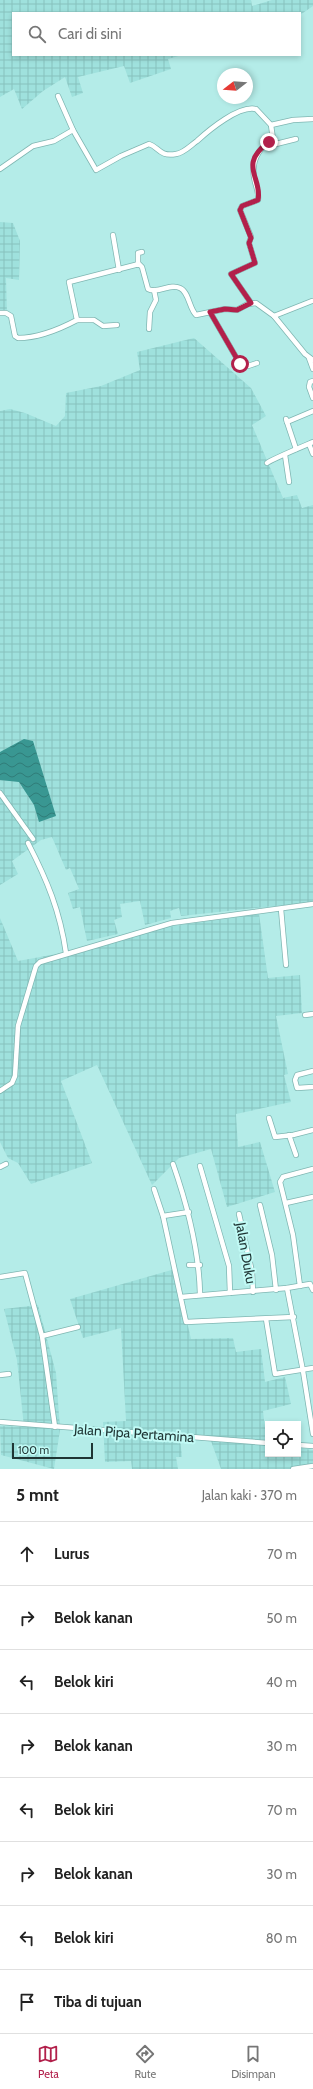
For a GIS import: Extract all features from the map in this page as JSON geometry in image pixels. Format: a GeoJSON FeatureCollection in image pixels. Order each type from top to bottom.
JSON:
{"type":"FeatureCollection","features":[{"type":"Feature","properties":{"kind":"street"},"geometry":{"type":"LineString","coordinates":[[58,96],[73,130],[96,170],[121,156],[149,144],[160,153],[170,155],[180,153],[226,119],[247,108],[256,109],[271,125],[273,139],[278,144],[296,139]]}},
{"type":"Feature","properties":{"kind":"street"},"geometry":{"type":"LineString","coordinates":[[271,125],[293,120],[313,119]]}},
{"type":"Feature","properties":{"kind":"street"},"geometry":{"type":"LineString","coordinates":[[0,168],[33,146],[54,141],[73,130]]}},
{"type":"Feature","properties":{"kind":"street"},"geometry":{"type":"LineString","coordinates":[[251,303],[231,274],[255,263],[249,243],[251,238],[240,210],[242,206],[258,200],[252,165],[259,151],[273,139]]}},
{"type":"Feature","properties":{"kind":"street"},"geometry":{"type":"LineString","coordinates":[[114,235],[119,270]]}},
{"type":"Feature","properties":{"kind":"street"},"geometry":{"type":"LineString","coordinates":[[142,252],[138,253],[138,264],[142,267],[148,289],[154,290],[179,287],[185,292],[196,315],[225,309],[237,310],[251,303],[260,304],[274,316],[311,359],[313,369]]}},
{"type":"Feature","properties":{"kind":"street"},"geometry":{"type":"LineString","coordinates":[[77,320],[69,282],[138,264]]}},
{"type":"Feature","properties":{"kind":"street"},"geometry":{"type":"LineString","coordinates":[[149,329],[150,312],[155,303],[154,290]]}},
{"type":"Feature","properties":{"kind":"street"},"geometry":{"type":"LineString","coordinates":[[274,316],[312,301]]}},
{"type":"Feature","properties":{"kind":"street"},"geometry":{"type":"LineString","coordinates":[[210,312],[240,364],[248,366],[257,362]]}},
{"type":"Feature","properties":{"kind":"street"},"geometry":{"type":"LineString","coordinates":[[0,313],[6,313],[12,316],[15,336],[18,338],[47,332],[77,320],[94,320],[103,326],[117,325]]}},
{"type":"Feature","properties":{"kind":"street"},"geometry":{"type":"LineString","coordinates":[[313,381],[310,382],[309,385],[313,398]]}},
{"type":"Feature","properties":{"kind":"street"},"geometry":{"type":"LineString","coordinates":[[296,450],[286,420],[313,411]]}},
{"type":"Feature","properties":{"kind":"street"},"geometry":{"type":"LineString","coordinates":[[267,463],[270,460],[311,443],[313,454]]}},
{"type":"Feature","properties":{"kind":"street"},"geometry":{"type":"LineString","coordinates":[[285,455],[289,482]]}},
{"type":"Feature","properties":{"kind":"street"},"geometry":{"type":"LineString","coordinates":[[0,793],[33,839]]}},
{"type":"Feature","properties":{"kind":"street"},"geometry":{"type":"LineString","coordinates":[[28,843],[55,901],[63,931],[66,953]]}},
{"type":"Feature","properties":{"kind":"street"},"geometry":{"type":"LineString","coordinates":[[0,1091],[12,1084],[16,1076],[18,1026],[24,1012],[36,966],[40,962],[66,953],[172,923],[313,904]]}},
{"type":"Feature","properties":{"kind":"street"},"geometry":{"type":"LineString","coordinates":[[281,909],[286,965]]}},
{"type":"Feature","properties":{"kind":"street"},"geometry":{"type":"LineString","coordinates":[[305,1015],[313,1014]]}},
{"type":"Feature","properties":{"kind":"street"},"geometry":{"type":"LineString","coordinates":[[313,1071],[297,1075],[295,1080],[297,1088],[313,1087]]}},
{"type":"Feature","properties":{"kind":"street"},"geometry":{"type":"LineString","coordinates":[[269,1118],[275,1137],[290,1136],[313,1130]]}},
{"type":"Feature","properties":{"kind":"street"},"geometry":{"type":"LineString","coordinates":[[290,1136],[296,1155]]}},
{"type":"Feature","properties":{"kind":"street"},"geometry":{"type":"LineString","coordinates":[[0,1167],[6,1164]]}},
{"type":"Feature","properties":{"kind":"street"},"geometry":{"type":"LineString","coordinates":[[174,1164],[189,1212],[200,1264],[200,1294]]}},
{"type":"Feature","properties":{"kind":"street"},"geometry":{"type":"LineString","coordinates":[[200,1166],[229,1266],[230,1293]]}},
{"type":"Feature","properties":{"kind":"street"},"geometry":{"type":"LineString","coordinates":[[300,1286],[293,1235],[280,1182],[283,1176],[313,1170]]}},
{"type":"Feature","properties":{"kind":"street"},"geometry":{"type":"LineString","coordinates":[[154,1189],[163,1216],[186,1322],[294,1317]]}},
{"type":"Feature","properties":{"kind":"street"},"geometry":{"type":"LineString","coordinates":[[286,1203],[313,1197]]}},
{"type":"Feature","properties":{"kind":"street"},"geometry":{"type":"LineString","coordinates":[[260,1205],[272,1255],[276,1290]]}},
{"type":"Feature","properties":{"kind":"street"},"geometry":{"type":"LineString","coordinates":[[163,1216],[189,1212]]}},
{"type":"Feature","properties":{"kind":"street","name":"Jalan Duku"},"geometry":{"type":"LineString","coordinates":[[239,1214],[252,1272],[253,1292]]}},
{"type":"Feature","properties":{"kind":"street"},"geometry":{"type":"LineString","coordinates":[[189,1265],[200,1264]]}},
{"type":"Feature","properties":{"kind":"street"},"geometry":{"type":"LineString","coordinates":[[0,1277],[25,1273],[42,1336],[55,1427]]}},
{"type":"Feature","properties":{"kind":"street"},"geometry":{"type":"LineString","coordinates":[[181,1297],[200,1294],[276,1290],[312,1284],[313,1290]]}},
{"type":"Feature","properties":{"kind":"street"},"geometry":{"type":"LineString","coordinates":[[287,1288],[304,1371],[313,1434]]}},
{"type":"Feature","properties":{"kind":"street"},"geometry":{"type":"LineString","coordinates":[[266,1319],[275,1374],[304,1371],[313,1368]]}},
{"type":"Feature","properties":{"kind":"street"},"geometry":{"type":"LineString","coordinates":[[42,1336],[78,1327]]}},
{"type":"Feature","properties":{"kind":"street"},"geometry":{"type":"LineString","coordinates":[[0,1374],[8,1374]]}},
{"type":"Feature","properties":{"kind":"street","name":"Jalan Pipa Pertamina"},"geometry":{"type":"LineString","coordinates":[[0,1422],[265,1443]]}},
{"type":"Feature","properties":{"kind":"street"},"geometry":{"type":"LineString","coordinates":[[301,1445],[313,1446]]}},
{"type":"Feature","properties":{"kind":"street"},"geometry":{"type":"LineString","coordinates":[[293,1469],[313,1466]]}},
{"type":"Feature","properties":{"kind":"shaded area"},"geometry":{"type":"Polygon","coordinates":[[[0,0],[251,0],[252,6],[272,0],[313,0],[313,6],[301,14],[301,12],[12,12],[12,56],[178,56],[168,59],[171,69],[130,83],[124,66],[78,77],[83,93],[72,97],[65,77],[43,91],[22,109],[14,89],[0,97],[0,0]]]}},
{"type":"Feature","properties":{"kind":"shaded area"},"geometry":{"type":"Polygon","coordinates":[[[0,222],[13,223],[20,241],[19,280],[6,278],[7,315],[0,316],[0,222]]]}},
{"type":"Feature","properties":{"kind":"shaded area"},"geometry":{"type":"Polygon","coordinates":[[[194,338],[251,388],[266,416],[252,425],[283,498],[297,495],[302,508],[313,505],[313,902],[181,916],[179,908],[170,911],[171,918],[145,925],[140,901],[120,904],[122,917],[114,920],[118,934],[87,941],[80,907],[73,909],[68,893],[79,889],[70,868],[66,870],[52,837],[41,840],[12,861],[18,874],[0,885],[0,411],[10,409],[25,413],[56,426],[65,416],[66,393],[101,386],[140,370],[137,352],[194,338]]]}},
{"type":"Feature","properties":{"kind":"shaded area"},"geometry":{"type":"Polygon","coordinates":[[[259,914],[268,978],[300,975],[302,1013],[276,1016],[288,1074],[284,1075],[291,1102],[236,1114],[238,1147],[260,1142],[275,1192],[227,1207],[211,1149],[179,1158],[152,1185],[97,1065],[61,1081],[92,1163],[31,1184],[18,1163],[8,1158],[0,1142],[0,918],[18,961],[90,948],[160,928],[259,914]]]}},
{"type":"Feature","properties":{"kind":"shaded area"},"geometry":{"type":"Polygon","coordinates":[[[175,1269],[191,1339],[233,1338],[236,1352],[261,1349],[265,1382],[285,1377],[291,1404],[263,1411],[265,1428],[265,1457],[301,1457],[301,1448],[313,1450],[313,1467],[296,1469],[221,1469],[211,1441],[180,1438],[182,1457],[176,1457],[178,1469],[132,1469],[131,1461],[105,1462],[103,1422],[126,1421],[121,1328],[83,1338],[70,1299],[175,1269]]]}},
{"type":"Feature","properties":{"kind":"shaded area"},"geometry":{"type":"Polygon","coordinates":[[[38,1305],[56,1373],[60,1430],[54,1469],[1,1455],[0,1426],[24,1427],[17,1360],[4,1309],[38,1305]]]}},
{"type":"Feature","properties":{"kind":"water"},"geometry":{"type":"Polygon","coordinates":[[[24,739],[33,741],[56,816],[39,822],[34,805],[19,782],[0,780],[0,752],[24,739]]]}},
{"type":"Feature","properties":{"kind":"route"},"geometry":{"type":"LineString","coordinates":[[240,364],[210,312],[225,309],[237,310],[251,303],[231,274],[255,263],[249,243],[251,238],[240,208],[258,200],[252,165],[259,151],[269,142]]}}]}
